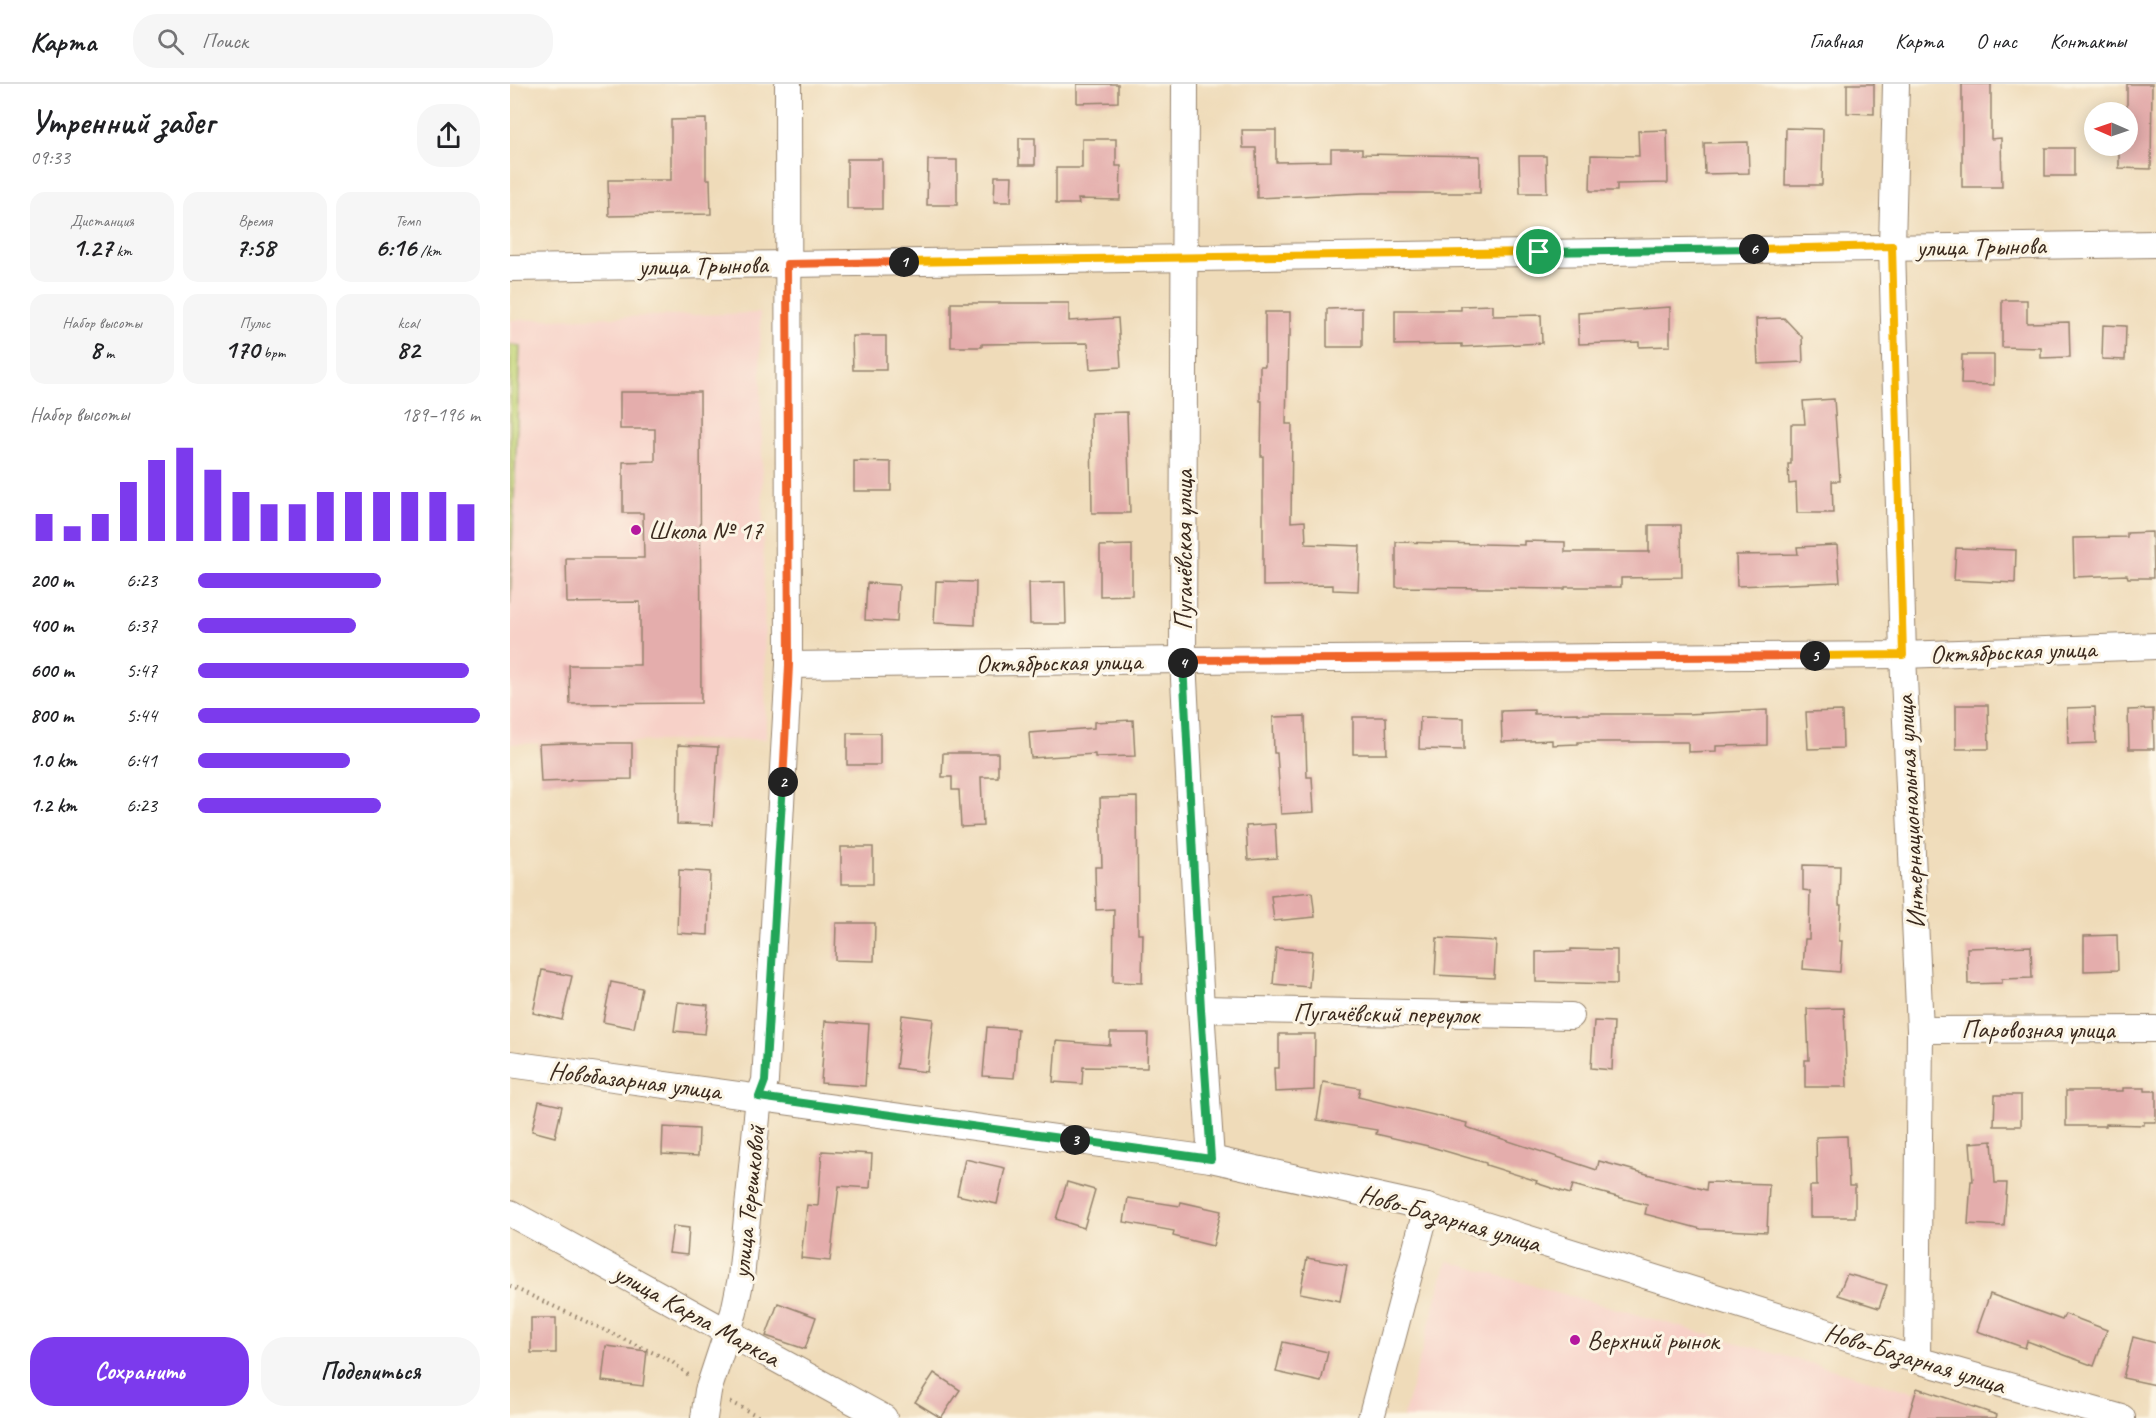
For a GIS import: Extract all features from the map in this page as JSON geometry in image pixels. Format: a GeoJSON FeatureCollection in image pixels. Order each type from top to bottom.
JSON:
{"type":"FeatureCollection","features":[{"type":"Feature","properties":{"kind":"street","name":"улица Терешковой"},"geometry":{"type":"LineString","coordinates":[[704,1418],[708,1391],[734,1312],[741,1278],[759,1097],[765,1081],[789,665],[788,84]]}},
{"type":"Feature","properties":{"kind":"street","name":"Пугачёвская улица"},"geometry":{"type":"LineString","coordinates":[[1185,84],[1183,660],[1211,1159]]}},
{"type":"Feature","properties":{"kind":"street","name":"Интернациональная улица"},"geometry":{"type":"LineString","coordinates":[[1896,84],[1892,246],[1903,655],[1920,1030],[1917,1360]]}},
{"type":"Feature","properties":{"kind":"street","name":"улица Трынова"},"geometry":{"type":"LineString","coordinates":[[510,268],[1892,246],[2156,244]]}},
{"type":"Feature","properties":{"kind":"street","name":"Октябрьская улица"},"geometry":{"type":"LineString","coordinates":[[789,665],[1903,655],[2156,646]]}},
{"type":"Feature","properties":{"kind":"street","name":"Пугачёвский переулок"},"geometry":{"type":"LineString","coordinates":[[1201,1009],[1571,1016]]}},
{"type":"Feature","properties":{"kind":"street","name":"Паровозная улица"},"geometry":{"type":"LineString","coordinates":[[1920,1030],[2156,1029]]}},
{"type":"Feature","properties":{"kind":"street","name":"Новобазарная улица"},"geometry":{"type":"LineString","coordinates":[[510,1064],[759,1097]]}},
{"type":"Feature","properties":{"kind":"street","name":"Ново-Базарная улица"},"geometry":{"type":"LineString","coordinates":[[759,1097],[1211,1159],[1426,1207],[1917,1360],[2122,1418]]}},
{"type":"Feature","properties":{"kind":"street"},"geometry":{"type":"LineString","coordinates":[[1371,1418],[1426,1207]]}},
{"type":"Feature","properties":{"kind":"street","name":"улица Карла Маркса"},"geometry":{"type":"LineString","coordinates":[[510,1213],[884,1418]]}},
{"type":"Feature","properties":{"kind":"path"},"geometry":{"type":"LineString","coordinates":[[510,1286],[671,1361],[708,1391],[762,1418]]}},
{"type":"Feature","properties":{"kind":"shaded area","name":"Школа № 17"},"geometry":{"type":"Polygon","coordinates":[[[760,313],[766,739],[510,744],[510,320],[760,313]]]}},
{"type":"Feature","properties":{"kind":"shaded area","name":"Верхний рынок"},"geometry":{"type":"Polygon","coordinates":[[[1447,1261],[2005,1418],[1403,1418],[1447,1261]]]}},
{"type":"Feature","properties":{"kind":"green space"},"geometry":{"type":"Polygon","coordinates":[[[510,345],[520,346],[510,605],[510,345]]]}},
{"type":"Feature","properties":{"kind":"building"},"geometry":{"type":"Polygon","coordinates":[[[1077,84],[1118,84],[1118,102],[1077,103],[1077,84]]]}},
{"type":"Feature","properties":{"kind":"building"},"geometry":{"type":"Polygon","coordinates":[[[1847,84],[1874,84],[1874,114],[1847,113],[1847,84]]]}},
{"type":"Feature","properties":{"kind":"building"},"geometry":{"type":"Polygon","coordinates":[[[1962,84],[1991,84],[1991,139],[2001,138],[2002,187],[1962,187],[1962,84]]]}},
{"type":"Feature","properties":{"kind":"building"},"geometry":{"type":"Polygon","coordinates":[[[2127,84],[2152,84],[2151,169],[2119,168],[2119,156],[2138,156],[2138,102],[2127,102],[2127,84]]]}},
{"type":"Feature","properties":{"kind":"building"},"geometry":{"type":"Polygon","coordinates":[[[706,119],[706,179],[710,179],[711,214],[609,216],[608,180],[671,180],[671,120],[706,119]]]}},
{"type":"Feature","properties":{"kind":"building"},"geometry":{"type":"Polygon","coordinates":[[[1786,128],[1823,129],[1822,185],[1785,185],[1786,128]]]}},
{"type":"Feature","properties":{"kind":"building"},"geometry":{"type":"Polygon","coordinates":[[[1242,130],[1276,130],[1276,162],[1331,161],[1331,149],[1362,149],[1362,154],[1480,156],[1480,193],[1363,193],[1257,198],[1256,148],[1243,148],[1242,130]]]}},
{"type":"Feature","properties":{"kind":"building"},"geometry":{"type":"Polygon","coordinates":[[[1667,130],[1668,183],[1617,184],[1617,191],[1590,191],[1591,155],[1639,156],[1638,131],[1667,130]]]}},
{"type":"Feature","properties":{"kind":"building"},"geometry":{"type":"Polygon","coordinates":[[[1019,138],[1035,138],[1035,165],[1019,165],[1019,138]]]}},
{"type":"Feature","properties":{"kind":"building"},"geometry":{"type":"Polygon","coordinates":[[[1082,139],[1116,139],[1116,166],[1121,166],[1120,200],[1078,199],[1079,204],[1056,204],[1056,168],[1082,168],[1082,139]]]}},
{"type":"Feature","properties":{"kind":"building"},"geometry":{"type":"Polygon","coordinates":[[[1748,142],[1749,173],[1705,174],[1704,143],[1748,142]]]}},
{"type":"Feature","properties":{"kind":"building"},"geometry":{"type":"Polygon","coordinates":[[[2045,148],[2074,148],[2074,176],[2045,176],[2045,148]]]}},
{"type":"Feature","properties":{"kind":"building"},"geometry":{"type":"Polygon","coordinates":[[[1519,156],[1546,156],[1547,193],[1520,193],[1519,156]]]}},
{"type":"Feature","properties":{"kind":"building"},"geometry":{"type":"Polygon","coordinates":[[[847,159],[882,159],[882,209],[847,209],[847,159]]]}},
{"type":"Feature","properties":{"kind":"building"},"geometry":{"type":"Polygon","coordinates":[[[928,160],[957,160],[957,205],[927,205],[928,160]]]}},
{"type":"Feature","properties":{"kind":"building"},"geometry":{"type":"Polygon","coordinates":[[[995,176],[1012,176],[1011,202],[994,202],[995,176]]]}},
{"type":"Feature","properties":{"kind":"building"},"geometry":{"type":"Polygon","coordinates":[[[2002,300],[2027,300],[2027,323],[2069,322],[2070,357],[2041,358],[2041,348],[2002,347],[2002,300]]]}},
{"type":"Feature","properties":{"kind":"building"},"geometry":{"type":"Polygon","coordinates":[[[951,303],[1069,303],[1069,321],[1118,318],[1121,367],[1090,369],[1088,343],[982,344],[982,347],[951,347],[951,303]]]}},
{"type":"Feature","properties":{"kind":"building"},"geometry":{"type":"Polygon","coordinates":[[[1493,305],[1493,316],[1541,315],[1542,343],[1462,347],[1462,344],[1395,345],[1395,310],[1461,310],[1461,306],[1493,305]]]}},
{"type":"Feature","properties":{"kind":"building"},"geometry":{"type":"Polygon","coordinates":[[[1670,307],[1670,346],[1639,347],[1639,342],[1579,344],[1578,313],[1670,307]]]}},
{"type":"Feature","properties":{"kind":"building"},"geometry":{"type":"Polygon","coordinates":[[[1362,308],[1362,347],[1327,347],[1327,309],[1362,308]]]}},
{"type":"Feature","properties":{"kind":"building"},"geometry":{"type":"Polygon","coordinates":[[[1265,312],[1290,312],[1286,424],[1292,424],[1291,522],[1305,521],[1306,544],[1360,546],[1358,591],[1333,590],[1333,585],[1263,586],[1260,366],[1265,366],[1265,312]]]}},
{"type":"Feature","properties":{"kind":"building"},"geometry":{"type":"Polygon","coordinates":[[[1784,318],[1802,337],[1803,362],[1758,364],[1756,319],[1784,318]]]}},
{"type":"Feature","properties":{"kind":"building"},"geometry":{"type":"Polygon","coordinates":[[[2103,325],[2126,326],[2125,360],[2102,359],[2103,325]]]}},
{"type":"Feature","properties":{"kind":"building"},"geometry":{"type":"Polygon","coordinates":[[[852,336],[886,336],[886,370],[853,370],[852,336]]]}},
{"type":"Feature","properties":{"kind":"building"},"geometry":{"type":"Polygon","coordinates":[[[1962,355],[1994,355],[1994,385],[1961,384],[1962,355]]]}},
{"type":"Feature","properties":{"kind":"building"},"geometry":{"type":"Polygon","coordinates":[[[620,392],[700,392],[701,703],[570,704],[569,665],[640,665],[640,602],[567,603],[566,558],[644,558],[643,513],[623,513],[623,462],[655,461],[655,429],[620,429],[620,392]]]}},
{"type":"Feature","properties":{"kind":"building"},"geometry":{"type":"Polygon","coordinates":[[[1834,399],[1840,481],[1832,481],[1833,513],[1797,513],[1796,483],[1789,484],[1791,424],[1805,424],[1803,401],[1834,399]]]}},
{"type":"Feature","properties":{"kind":"building"},"geometry":{"type":"Polygon","coordinates":[[[1127,412],[1130,513],[1092,513],[1091,413],[1127,412]]]}},
{"type":"Feature","properties":{"kind":"building"},"geometry":{"type":"Polygon","coordinates":[[[854,461],[891,462],[891,491],[854,491],[854,461]]]}},
{"type":"Feature","properties":{"kind":"building"},"geometry":{"type":"Polygon","coordinates":[[[1649,525],[1681,525],[1682,577],[1621,578],[1621,587],[1565,587],[1565,589],[1396,587],[1396,542],[1524,545],[1524,541],[1565,542],[1565,552],[1649,552],[1649,525]]]}},
{"type":"Feature","properties":{"kind":"building"},"geometry":{"type":"Polygon","coordinates":[[[2152,532],[2153,578],[2128,578],[2127,575],[2074,577],[2073,538],[2127,537],[2127,533],[2152,532]]]}},
{"type":"Feature","properties":{"kind":"building"},"geometry":{"type":"Polygon","coordinates":[[[1132,545],[1132,595],[1100,596],[1100,546],[1132,545]]]}},
{"type":"Feature","properties":{"kind":"building"},"geometry":{"type":"Polygon","coordinates":[[[1837,545],[1840,582],[1737,586],[1736,555],[1798,554],[1797,547],[1837,545]]]}},
{"type":"Feature","properties":{"kind":"building"},"geometry":{"type":"Polygon","coordinates":[[[1956,548],[2016,550],[2015,583],[1954,580],[1956,548]]]}},
{"type":"Feature","properties":{"kind":"building"},"geometry":{"type":"Polygon","coordinates":[[[936,581],[976,582],[975,625],[934,623],[936,581]]]}},
{"type":"Feature","properties":{"kind":"building"},"geometry":{"type":"Polygon","coordinates":[[[1065,582],[1066,624],[1030,624],[1029,583],[1065,582]]]}},
{"type":"Feature","properties":{"kind":"building"},"geometry":{"type":"Polygon","coordinates":[[[867,583],[899,585],[897,622],[865,620],[867,583]]]}},
{"type":"Feature","properties":{"kind":"building"},"geometry":{"type":"Polygon","coordinates":[[[1956,705],[1988,705],[1989,749],[1956,749],[1956,705]]]}},
{"type":"Feature","properties":{"kind":"building"},"geometry":{"type":"Polygon","coordinates":[[[2095,707],[2096,743],[2068,744],[2067,708],[2095,707]]]}},
{"type":"Feature","properties":{"kind":"building"},"geometry":{"type":"Polygon","coordinates":[[[2153,709],[2154,749],[2129,749],[2128,710],[2153,709]]]}},
{"type":"Feature","properties":{"kind":"building"},"geometry":{"type":"Polygon","coordinates":[[[1534,710],[1534,714],[1687,714],[1767,710],[1767,745],[1716,746],[1716,751],[1688,752],[1688,742],[1578,742],[1578,744],[1552,745],[1552,740],[1502,742],[1501,711],[1534,710]]]}},
{"type":"Feature","properties":{"kind":"building"},"geometry":{"type":"Polygon","coordinates":[[[1842,711],[1843,748],[1808,749],[1806,712],[1842,711]]]}},
{"type":"Feature","properties":{"kind":"building"},"geometry":{"type":"Polygon","coordinates":[[[1305,716],[1307,777],[1312,777],[1314,812],[1281,814],[1277,753],[1274,753],[1273,717],[1305,716]]]}},
{"type":"Feature","properties":{"kind":"building"},"geometry":{"type":"Polygon","coordinates":[[[1353,717],[1386,717],[1387,754],[1353,754],[1353,717]]]}},
{"type":"Feature","properties":{"kind":"building"},"geometry":{"type":"Polygon","coordinates":[[[1420,717],[1464,718],[1464,750],[1419,749],[1420,717]]]}},
{"type":"Feature","properties":{"kind":"building"},"geometry":{"type":"Polygon","coordinates":[[[1133,720],[1135,756],[1095,757],[1095,754],[1031,758],[1029,733],[1094,728],[1094,722],[1133,720]]]}},
{"type":"Feature","properties":{"kind":"building"},"geometry":{"type":"Polygon","coordinates":[[[847,733],[880,733],[880,765],[847,765],[847,733]]]}},
{"type":"Feature","properties":{"kind":"building"},"geometry":{"type":"Polygon","coordinates":[[[632,743],[632,779],[541,782],[539,744],[632,743]]]}},
{"type":"Feature","properties":{"kind":"building"},"geometry":{"type":"Polygon","coordinates":[[[678,745],[718,747],[713,825],[677,824],[678,745]]]}},
{"type":"Feature","properties":{"kind":"building"},"geometry":{"type":"Polygon","coordinates":[[[943,753],[998,753],[998,777],[981,777],[983,826],[961,827],[959,790],[952,790],[952,777],[942,777],[943,753]]]}},
{"type":"Feature","properties":{"kind":"building"},"geometry":{"type":"Polygon","coordinates":[[[1137,797],[1138,934],[1143,934],[1142,983],[1113,982],[1114,909],[1096,910],[1095,867],[1102,867],[1100,798],[1137,797]]]}},
{"type":"Feature","properties":{"kind":"building"},"geometry":{"type":"Polygon","coordinates":[[[1275,824],[1277,858],[1248,860],[1246,826],[1275,824]]]}},
{"type":"Feature","properties":{"kind":"building"},"geometry":{"type":"Polygon","coordinates":[[[841,847],[873,847],[873,884],[841,884],[841,847]]]}},
{"type":"Feature","properties":{"kind":"building"},"geometry":{"type":"Polygon","coordinates":[[[1803,865],[1840,866],[1839,941],[1842,941],[1840,972],[1803,969],[1805,939],[1809,939],[1810,891],[1803,890],[1803,865]]]}},
{"type":"Feature","properties":{"kind":"building"},"geometry":{"type":"Polygon","coordinates":[[[679,870],[710,872],[708,935],[677,933],[679,870]]]}},
{"type":"Feature","properties":{"kind":"building"},"geometry":{"type":"Polygon","coordinates":[[[1312,892],[1315,917],[1274,921],[1271,896],[1312,892]]]}},
{"type":"Feature","properties":{"kind":"building"},"geometry":{"type":"Polygon","coordinates":[[[836,923],[875,923],[874,961],[835,960],[836,923]]]}},
{"type":"Feature","properties":{"kind":"building"},"geometry":{"type":"Polygon","coordinates":[[[2117,935],[2118,970],[2084,971],[2084,936],[2117,935]]]}},
{"type":"Feature","properties":{"kind":"building"},"geometry":{"type":"Polygon","coordinates":[[[1437,938],[1496,941],[1494,978],[1435,975],[1437,938]]]}},
{"type":"Feature","properties":{"kind":"building"},"geometry":{"type":"Polygon","coordinates":[[[2031,946],[2032,978],[2002,979],[2002,983],[1968,984],[1967,948],[2031,946]]]}},
{"type":"Feature","properties":{"kind":"building"},"geometry":{"type":"Polygon","coordinates":[[[1276,948],[1312,951],[1309,987],[1273,984],[1276,948]]]}},
{"type":"Feature","properties":{"kind":"building"},"geometry":{"type":"Polygon","coordinates":[[[1571,949],[1617,950],[1617,984],[1536,982],[1536,952],[1571,951],[1571,949]]]}},
{"type":"Feature","properties":{"kind":"building"},"geometry":{"type":"Polygon","coordinates":[[[542,970],[572,976],[562,1020],[533,1013],[542,970]]]}},
{"type":"Feature","properties":{"kind":"building"},"geometry":{"type":"Polygon","coordinates":[[[611,982],[642,988],[634,1028],[603,1022],[611,982]]]}},
{"type":"Feature","properties":{"kind":"building"},"geometry":{"type":"Polygon","coordinates":[[[678,1002],[708,1005],[705,1034],[674,1031],[678,1002]]]}},
{"type":"Feature","properties":{"kind":"building"},"geometry":{"type":"Polygon","coordinates":[[[1844,1008],[1847,1087],[1805,1087],[1805,1060],[1809,1060],[1807,1009],[1844,1008]]]}},
{"type":"Feature","properties":{"kind":"building"},"geometry":{"type":"Polygon","coordinates":[[[902,1015],[933,1019],[927,1072],[896,1068],[902,1015]]]}},
{"type":"Feature","properties":{"kind":"building"},"geometry":{"type":"Polygon","coordinates":[[[825,1021],[869,1024],[865,1086],[821,1083],[825,1021]]]}},
{"type":"Feature","properties":{"kind":"building"},"geometry":{"type":"Polygon","coordinates":[[[1594,1021],[1614,1022],[1612,1070],[1591,1068],[1594,1021]]]}},
{"type":"Feature","properties":{"kind":"building"},"geometry":{"type":"Polygon","coordinates":[[[987,1027],[1018,1029],[1014,1078],[983,1076],[987,1027]]]}},
{"type":"Feature","properties":{"kind":"building"},"geometry":{"type":"Polygon","coordinates":[[[1110,1033],[1148,1033],[1147,1068],[1083,1067],[1082,1084],[1053,1082],[1056,1041],[1110,1045],[1110,1033]]]}},
{"type":"Feature","properties":{"kind":"building"},"geometry":{"type":"Polygon","coordinates":[[[1279,1034],[1315,1034],[1314,1090],[1275,1092],[1274,1068],[1279,1068],[1279,1034]]]}},
{"type":"Feature","properties":{"kind":"building"},"geometry":{"type":"Polygon","coordinates":[[[1323,1082],[1360,1088],[1358,1097],[1467,1123],[1466,1127],[1597,1170],[1599,1161],[1706,1190],[1707,1182],[1769,1184],[1767,1232],[1701,1229],[1645,1214],[1647,1205],[1573,1185],[1570,1194],[1486,1165],[1486,1163],[1376,1134],[1377,1130],[1317,1120],[1323,1082]]]}},
{"type":"Feature","properties":{"kind":"building"},"geometry":{"type":"Polygon","coordinates":[[[2123,1088],[2145,1088],[2145,1091],[2156,1091],[2156,1122],[2144,1122],[2144,1125],[2066,1126],[2066,1091],[2123,1091],[2123,1088]]]}},
{"type":"Feature","properties":{"kind":"building"},"geometry":{"type":"Polygon","coordinates":[[[1995,1095],[2021,1095],[2021,1126],[1994,1126],[1995,1095]]]}},
{"type":"Feature","properties":{"kind":"building"},"geometry":{"type":"Polygon","coordinates":[[[539,1101],[562,1106],[555,1137],[532,1131],[539,1101]]]}},
{"type":"Feature","properties":{"kind":"building"},"geometry":{"type":"Polygon","coordinates":[[[663,1127],[699,1129],[698,1156],[662,1154],[663,1127]]]}},
{"type":"Feature","properties":{"kind":"building"},"geometry":{"type":"Polygon","coordinates":[[[1847,1136],[1849,1186],[1855,1186],[1855,1217],[1810,1217],[1810,1186],[1817,1186],[1816,1137],[1847,1136]]]}},
{"type":"Feature","properties":{"kind":"building"},"geometry":{"type":"Polygon","coordinates":[[[1992,1141],[1995,1183],[2007,1183],[2004,1226],[1968,1224],[1971,1181],[1973,1181],[1970,1143],[1992,1141]]]}},
{"type":"Feature","properties":{"kind":"building"},"geometry":{"type":"Polygon","coordinates":[[[822,1151],[872,1154],[870,1188],[839,1186],[830,1261],[801,1258],[807,1205],[818,1206],[822,1151]]]}},
{"type":"Feature","properties":{"kind":"building"},"geometry":{"type":"Polygon","coordinates":[[[965,1159],[1005,1168],[997,1204],[957,1195],[965,1159]]]}},
{"type":"Feature","properties":{"kind":"building"},"geometry":{"type":"Polygon","coordinates":[[[1067,1182],[1095,1190],[1084,1228],[1056,1219],[1067,1182]]]}},
{"type":"Feature","properties":{"kind":"building"},"geometry":{"type":"Polygon","coordinates":[[[1128,1198],[1180,1206],[1181,1202],[1221,1211],[1213,1246],[1173,1236],[1174,1231],[1124,1222],[1128,1198]]]}},
{"type":"Feature","properties":{"kind":"building"},"geometry":{"type":"Polygon","coordinates":[[[673,1226],[689,1228],[687,1255],[669,1253],[673,1226]]]}},
{"type":"Feature","properties":{"kind":"building"},"geometry":{"type":"Polygon","coordinates":[[[1307,1258],[1347,1265],[1340,1301],[1300,1293],[1307,1258]]]}},
{"type":"Feature","properties":{"kind":"building"},"geometry":{"type":"Polygon","coordinates":[[[1847,1274],[1887,1285],[1879,1308],[1838,1295],[1847,1274]]]}},
{"type":"Feature","properties":{"kind":"building"},"geometry":{"type":"Polygon","coordinates":[[[1990,1294],[2062,1320],[2065,1314],[2107,1330],[2094,1366],[2027,1341],[2025,1348],[1977,1331],[1990,1294]]]}},
{"type":"Feature","properties":{"kind":"building"},"geometry":{"type":"Polygon","coordinates":[[[778,1303],[816,1317],[805,1349],[766,1336],[778,1303]]]}},
{"type":"Feature","properties":{"kind":"building"},"geometry":{"type":"Polygon","coordinates":[[[531,1318],[556,1318],[556,1353],[531,1353],[531,1318]]]}},
{"type":"Feature","properties":{"kind":"building"},"geometry":{"type":"Polygon","coordinates":[[[2133,1337],[2156,1343],[2156,1385],[2123,1378],[2133,1337]]]}},
{"type":"Feature","properties":{"kind":"building"},"geometry":{"type":"Polygon","coordinates":[[[1283,1342],[1328,1352],[1321,1382],[1276,1372],[1283,1342]]]}},
{"type":"Feature","properties":{"kind":"building"},"geometry":{"type":"Polygon","coordinates":[[[606,1346],[647,1351],[643,1386],[602,1381],[606,1346]]]}},
{"type":"Feature","properties":{"kind":"building"},"geometry":{"type":"Polygon","coordinates":[[[934,1373],[960,1390],[941,1418],[915,1402],[934,1373]]]}},
{"type":"Feature","properties":{"kind":"building"},"geometry":{"type":"Polygon","coordinates":[[[1917,1388],[1997,1415],[1996,1418],[1908,1418],[1917,1388]]]}},
{"type":"Feature","properties":{"kind":"place","name":"Школа № 17"},"geometry":{"type":"Point","coordinates":[636,530]}},
{"type":"Feature","properties":{"kind":"place","name":"Верхний рынок"},"geometry":{"type":"Point","coordinates":[1575,1340]}},
{"type":"Feature","properties":{"kind":"route"},"geometry":{"type":"LineString","coordinates":[[1892,246],[1903,655],[1183,660],[1211,1159],[759,1097],[765,1081],[789,665],[787,264],[1539,252],[1892,246]]}}]}
